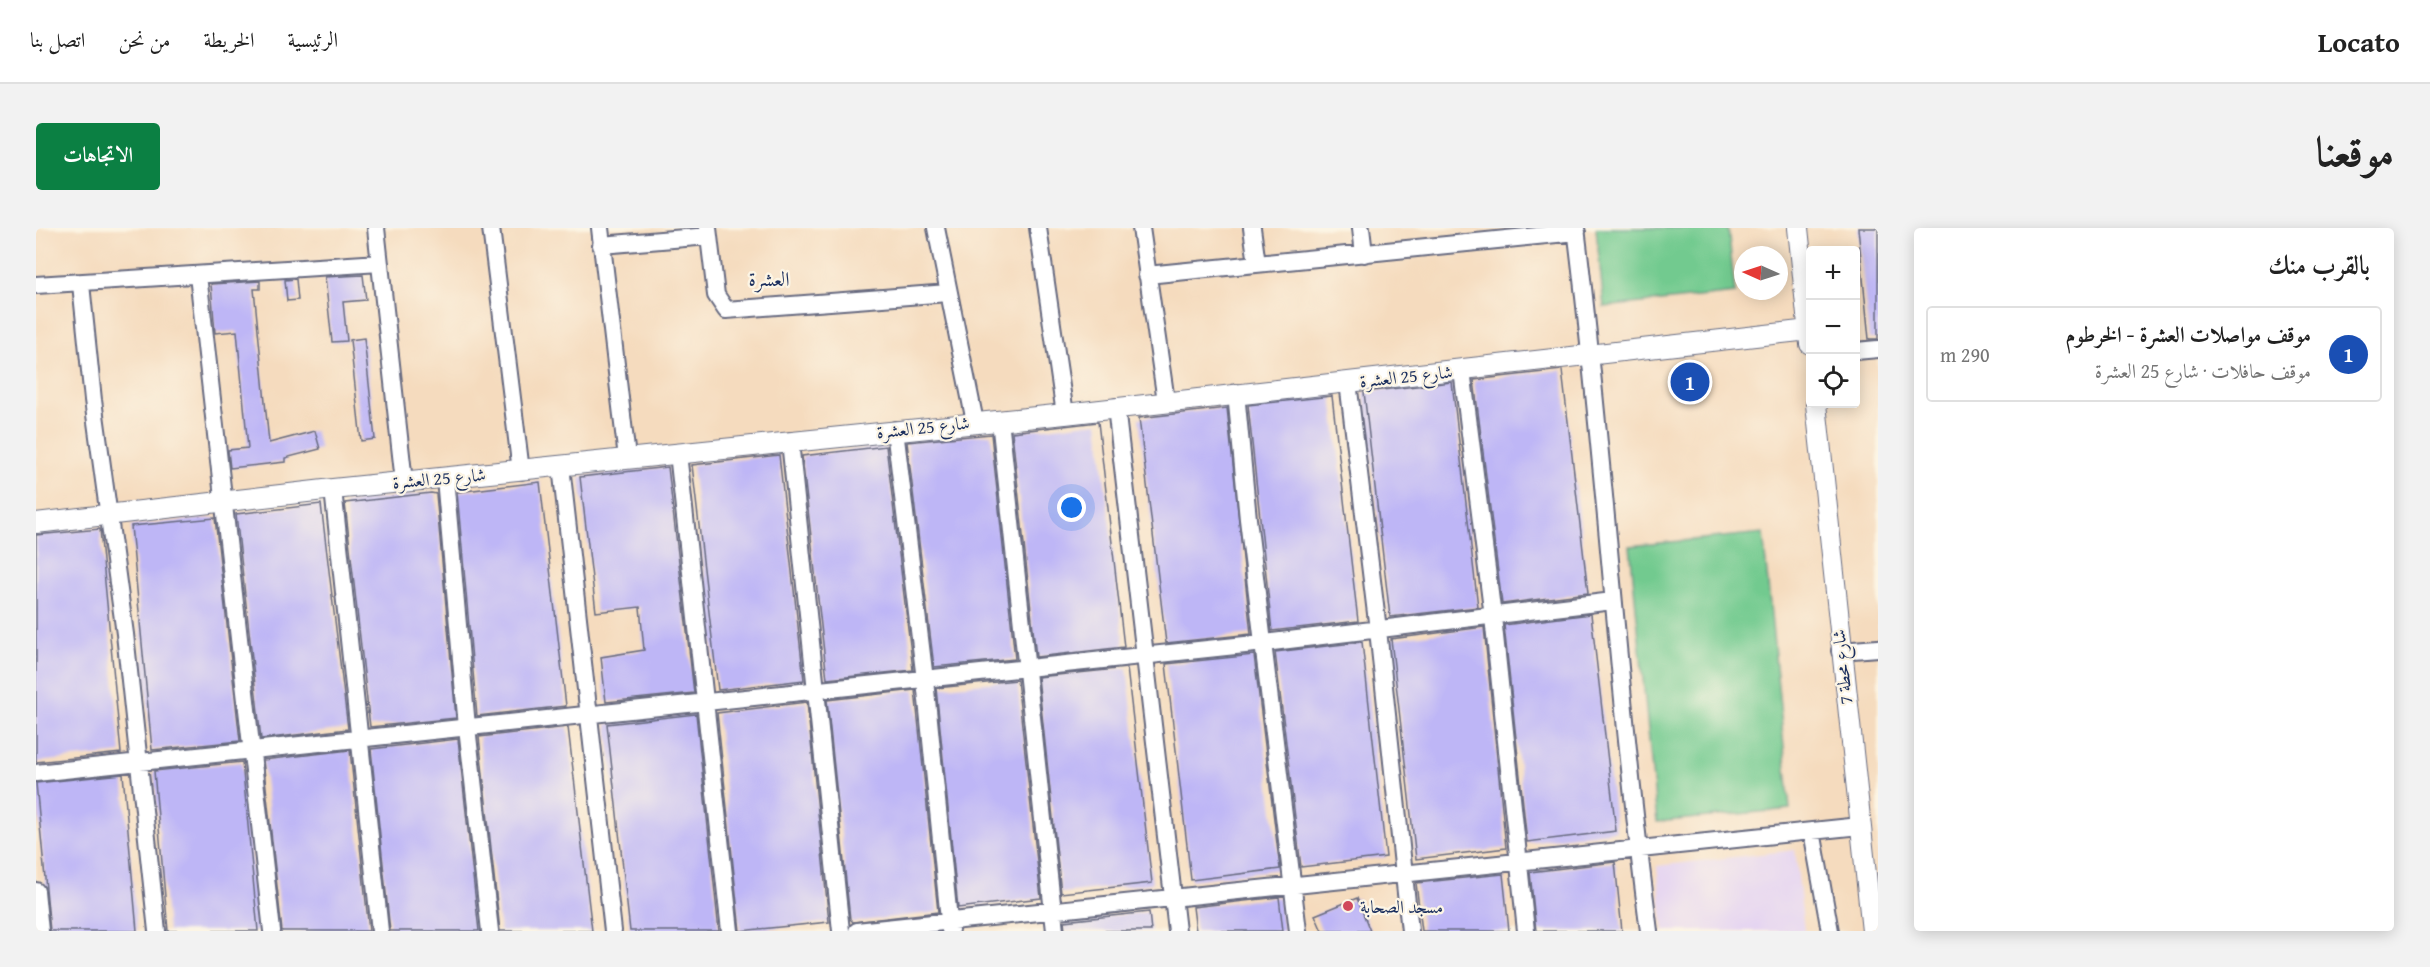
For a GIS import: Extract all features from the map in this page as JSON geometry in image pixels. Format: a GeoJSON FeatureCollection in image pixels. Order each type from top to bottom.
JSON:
{"type":"FeatureCollection","features":[{"type":"Feature","properties":{"kind":"street"},"geometry":{"type":"LineString","coordinates":[[376,228],[404,482]]}},
{"type":"Feature","properties":{"kind":"street"},"geometry":{"type":"LineString","coordinates":[[491,228],[520,471]]}},
{"type":"Feature","properties":{"kind":"street"},"geometry":{"type":"LineString","coordinates":[[600,228],[627,458]]}},
{"type":"Feature","properties":{"kind":"street"},"geometry":{"type":"LineString","coordinates":[[936,228],[975,422]]}},
{"type":"Feature","properties":{"kind":"street"},"geometry":{"type":"LineString","coordinates":[[1038,228],[1065,414]]}},
{"type":"Feature","properties":{"kind":"street"},"geometry":{"type":"LineString","coordinates":[[1141,228],[1166,401]]}},
{"type":"Feature","properties":{"kind":"street"},"geometry":{"type":"LineString","coordinates":[[1252,228],[1257,264]]}},
{"type":"Feature","properties":{"kind":"street"},"geometry":{"type":"LineString","coordinates":[[1361,228],[1364,254]]}},
{"type":"Feature","properties":{"kind":"street"},"geometry":{"type":"LineString","coordinates":[[1798,228],[1806,301]]}},
{"type":"Feature","properties":{"kind":"street"},"geometry":{"type":"LineString","coordinates":[[1148,275],[1364,254],[1487,234],[1577,230],[1638,850],[1649,931]]}},
{"type":"Feature","properties":{"kind":"street"},"geometry":{"type":"LineString","coordinates":[[602,245],[708,232],[717,296],[726,310],[948,293]]}},
{"type":"Feature","properties":{"kind":"street"},"geometry":{"type":"LineString","coordinates":[[36,285],[81,284],[380,263]]}},
{"type":"Feature","properties":{"kind":"street"},"geometry":{"type":"LineString","coordinates":[[198,275],[272,931]]}},
{"type":"Feature","properties":{"kind":"street"},"geometry":{"type":"LineString","coordinates":[[81,284],[139,762],[157,931]]}},
{"type":"Feature","properties":{"kind":"street","name":"شارع 25 العشرة"},"geometry":{"type":"LineString","coordinates":[[36,523],[333,489],[1065,414],[1236,393],[1591,356],[1724,338],[1806,337]]}},
{"type":"Feature","properties":{"kind":"street"},"geometry":{"type":"LineString","coordinates":[[1860,351],[1878,349]]}},
{"type":"Feature","properties":{"kind":"street"},"geometry":{"type":"LineString","coordinates":[[1462,370],[1493,616],[1526,931]]}},
{"type":"Feature","properties":{"kind":"street"},"geometry":{"type":"LineString","coordinates":[[1348,382],[1378,630],[1410,931]]}},
{"type":"Feature","properties":{"kind":"street"},"geometry":{"type":"LineString","coordinates":[[1236,393],[1298,931]]}},
{"type":"Feature","properties":{"kind":"street"},"geometry":{"type":"LineString","coordinates":[[1116,407],[1178,931]]}},
{"type":"Feature","properties":{"kind":"street","name":"شارع محطة 7"},"geometry":{"type":"LineString","coordinates":[[1816,408],[1840,651],[1872,931]]}},
{"type":"Feature","properties":{"kind":"street"},"geometry":{"type":"LineString","coordinates":[[1000,420],[1029,668],[1055,931]]}},
{"type":"Feature","properties":{"kind":"street"},"geometry":{"type":"LineString","coordinates":[[895,430],[925,680],[949,926]]}},
{"type":"Feature","properties":{"kind":"street"},"geometry":{"type":"LineString","coordinates":[[790,441],[842,931]]}},
{"type":"Feature","properties":{"kind":"street"},"geometry":{"type":"LineString","coordinates":[[678,453],[730,931]]}},
{"type":"Feature","properties":{"kind":"street"},"geometry":{"type":"LineString","coordinates":[[561,466],[591,715],[613,931]]}},
{"type":"Feature","properties":{"kind":"street"},"geometry":{"type":"LineString","coordinates":[[445,478],[467,727],[490,931]]}},
{"type":"Feature","properties":{"kind":"street"},"geometry":{"type":"LineString","coordinates":[[333,489],[380,931]]}},
{"type":"Feature","properties":{"kind":"street"},"geometry":{"type":"LineString","coordinates":[[36,773],[1264,644],[1613,601]]}},
{"type":"Feature","properties":{"kind":"street"},"geometry":{"type":"LineString","coordinates":[[1840,651],[1878,648]]}},
{"type":"Feature","properties":{"kind":"street"},"geometry":{"type":"LineString","coordinates":[[857,931],[949,926],[1054,911],[1518,859],[1638,850],[1860,826]]}},
{"type":"Feature","properties":{"kind":"street"},"geometry":{"type":"LineString","coordinates":[[1812,831],[1830,931]]}},
{"type":"Feature","properties":{"kind":"street"},"geometry":{"type":"LineString","coordinates":[[36,891],[40,931]]}},
{"type":"Feature","properties":{"kind":"shaded area"},"geometry":{"type":"Polygon","coordinates":[[[1795,850],[1804,931],[1664,931],[1657,866],[1795,850]]]}},
{"type":"Feature","properties":{"kind":"green space"},"geometry":{"type":"Polygon","coordinates":[[[1596,228],[1728,228],[1734,293],[1604,307],[1596,228]]]}},
{"type":"Feature","properties":{"kind":"green space"},"geometry":{"type":"Polygon","coordinates":[[[1763,533],[1790,809],[1657,822],[1630,546],[1763,533]]]}},
{"type":"Feature","properties":{"kind":"building"},"geometry":{"type":"Polygon","coordinates":[[[1858,228],[1878,228],[1878,339],[1869,339],[1858,228]]]}},
{"type":"Feature","properties":{"kind":"building"},"geometry":{"type":"Polygon","coordinates":[[[363,275],[366,300],[343,302],[347,341],[332,342],[325,277],[363,275]]]}},
{"type":"Feature","properties":{"kind":"building"},"geometry":{"type":"Polygon","coordinates":[[[296,279],[298,300],[287,301],[285,280],[296,279]]]}},
{"type":"Feature","properties":{"kind":"building"},"geometry":{"type":"Polygon","coordinates":[[[260,281],[260,289],[254,289],[269,443],[315,431],[320,449],[285,458],[285,462],[230,468],[228,450],[248,448],[237,331],[215,333],[211,284],[260,281]]]}},
{"type":"Feature","properties":{"kind":"building"},"geometry":{"type":"Polygon","coordinates":[[[364,338],[375,439],[361,441],[350,340],[364,338]]]}},
{"type":"Feature","properties":{"kind":"building"},"geometry":{"type":"Polygon","coordinates":[[[1562,370],[1588,593],[1502,604],[1474,380],[1562,370]]]}},
{"type":"Feature","properties":{"kind":"building"},"geometry":{"type":"Polygon","coordinates":[[[1452,382],[1478,607],[1390,617],[1364,392],[1452,382]]]}},
{"type":"Feature","properties":{"kind":"building"},"geometry":{"type":"Polygon","coordinates":[[[1332,396],[1358,621],[1272,631],[1248,405],[1332,396]]]}},
{"type":"Feature","properties":{"kind":"building"},"geometry":{"type":"Polygon","coordinates":[[[1227,408],[1251,634],[1166,643],[1139,418],[1227,408]]]}},
{"type":"Feature","properties":{"kind":"building"},"geometry":{"type":"Polygon","coordinates":[[[1098,422],[1124,647],[1036,657],[1012,432],[1098,422]]]}},
{"type":"Feature","properties":{"kind":"building"},"geometry":{"type":"Polygon","coordinates":[[[991,434],[1015,659],[934,667],[907,442],[991,434]]]}},
{"type":"Feature","properties":{"kind":"building"},"geometry":{"type":"Polygon","coordinates":[[[886,446],[913,670],[827,679],[802,456],[886,446]]]}},
{"type":"Feature","properties":{"kind":"building"},"geometry":{"type":"Polygon","coordinates":[[[779,455],[804,680],[718,690],[692,465],[779,455]]]}},
{"type":"Feature","properties":{"kind":"building"},"geometry":{"type":"Polygon","coordinates":[[[668,467],[694,693],[606,702],[601,657],[644,650],[640,607],[596,612],[580,477],[668,467]]]}},
{"type":"Feature","properties":{"kind":"building"},"geometry":{"type":"Polygon","coordinates":[[[540,482],[566,706],[477,716],[457,492],[540,482]]]}},
{"type":"Feature","properties":{"kind":"building"},"geometry":{"type":"Polygon","coordinates":[[[436,494],[456,718],[370,727],[345,503],[436,494]]]}},
{"type":"Feature","properties":{"kind":"building"},"geometry":{"type":"Polygon","coordinates":[[[321,504],[348,729],[261,739],[236,514],[321,504]]]}},
{"type":"Feature","properties":{"kind":"building"},"geometry":{"type":"Polygon","coordinates":[[[215,518],[240,741],[152,750],[131,526],[215,518]]]}},
{"type":"Feature","properties":{"kind":"building"},"geometry":{"type":"Polygon","coordinates":[[[100,529],[121,753],[36,762],[36,535],[100,529]]]}},
{"type":"Feature","properties":{"kind":"building"},"geometry":{"type":"Polygon","coordinates":[[[1591,614],[1616,831],[1527,842],[1504,625],[1591,614]]]}},
{"type":"Feature","properties":{"kind":"building"},"geometry":{"type":"Polygon","coordinates":[[[1484,627],[1506,848],[1416,859],[1391,639],[1484,627]]]}},
{"type":"Feature","properties":{"kind":"building"},"geometry":{"type":"Polygon","coordinates":[[[1362,642],[1386,857],[1301,867],[1275,652],[1362,642]]]}},
{"type":"Feature","properties":{"kind":"building"},"geometry":{"type":"Polygon","coordinates":[[[1254,655],[1280,869],[1191,880],[1166,664],[1254,655]]]}},
{"type":"Feature","properties":{"kind":"building"},"geometry":{"type":"Polygon","coordinates":[[[1127,668],[1152,883],[1061,893],[1038,677],[1127,668]]]}},
{"type":"Feature","properties":{"kind":"building"},"geometry":{"type":"Polygon","coordinates":[[[1017,680],[1041,898],[958,908],[936,688],[1017,680]]]}},
{"type":"Feature","properties":{"kind":"building"},"geometry":{"type":"Polygon","coordinates":[[[915,690],[938,912],[853,922],[850,919],[827,700],[915,690]]]}},
{"type":"Feature","properties":{"kind":"building"},"geometry":{"type":"Polygon","coordinates":[[[807,702],[829,922],[740,931],[717,713],[807,702]]]}},
{"type":"Feature","properties":{"kind":"building"},"geometry":{"type":"Polygon","coordinates":[[[696,714],[719,931],[630,931],[607,724],[696,714]]]}},
{"type":"Feature","properties":{"kind":"building"},"geometry":{"type":"Polygon","coordinates":[[[568,727],[592,931],[500,931],[479,737],[568,727]]]}},
{"type":"Feature","properties":{"kind":"building"},"geometry":{"type":"Polygon","coordinates":[[[458,739],[479,931],[390,931],[371,749],[458,739]]]}},
{"type":"Feature","properties":{"kind":"building"},"geometry":{"type":"Polygon","coordinates":[[[350,750],[369,931],[282,931],[263,760],[350,750]]]}},
{"type":"Feature","properties":{"kind":"building"},"geometry":{"type":"Polygon","coordinates":[[[242,762],[258,931],[168,931],[154,771],[242,762]]]}},
{"type":"Feature","properties":{"kind":"building"},"geometry":{"type":"Polygon","coordinates":[[[123,774],[137,931],[50,931],[36,783],[123,774]]]}},
{"type":"Feature","properties":{"kind":"building"},"geometry":{"type":"Polygon","coordinates":[[[1615,862],[1622,931],[1536,931],[1530,872],[1615,862]]]}},
{"type":"Feature","properties":{"kind":"building"},"geometry":{"type":"Polygon","coordinates":[[[1503,874],[1509,931],[1422,931],[1416,883],[1503,874]]]}},
{"type":"Feature","properties":{"kind":"building"},"geometry":{"type":"Polygon","coordinates":[[[1279,897],[1283,931],[1196,931],[1193,907],[1279,897]]]}},
{"type":"Feature","properties":{"kind":"building","name":"مسجد الصحابة"},"geometry":{"type":"Polygon","coordinates":[[[1357,898],[1370,931],[1322,931],[1315,915],[1357,898]]]}},
{"type":"Feature","properties":{"kind":"building"},"geometry":{"type":"Polygon","coordinates":[[[1149,912],[1151,931],[1065,931],[1064,921],[1149,912]]]}},
{"type":"Feature","properties":{"kind":"place","name":"موقف مواصلات العشرة - الخرطوم"},"geometry":{"type":"Point","coordinates":[1690,382]}},
{"type":"Feature","properties":{"kind":"place","name":"مسجد الصحابة"},"geometry":{"type":"Point","coordinates":[1348,906]}},
{"type":"Feature","properties":{"kind":"district","name":"العشرة"},"geometry":{"type":"Point","coordinates":[769,278]}}]}
